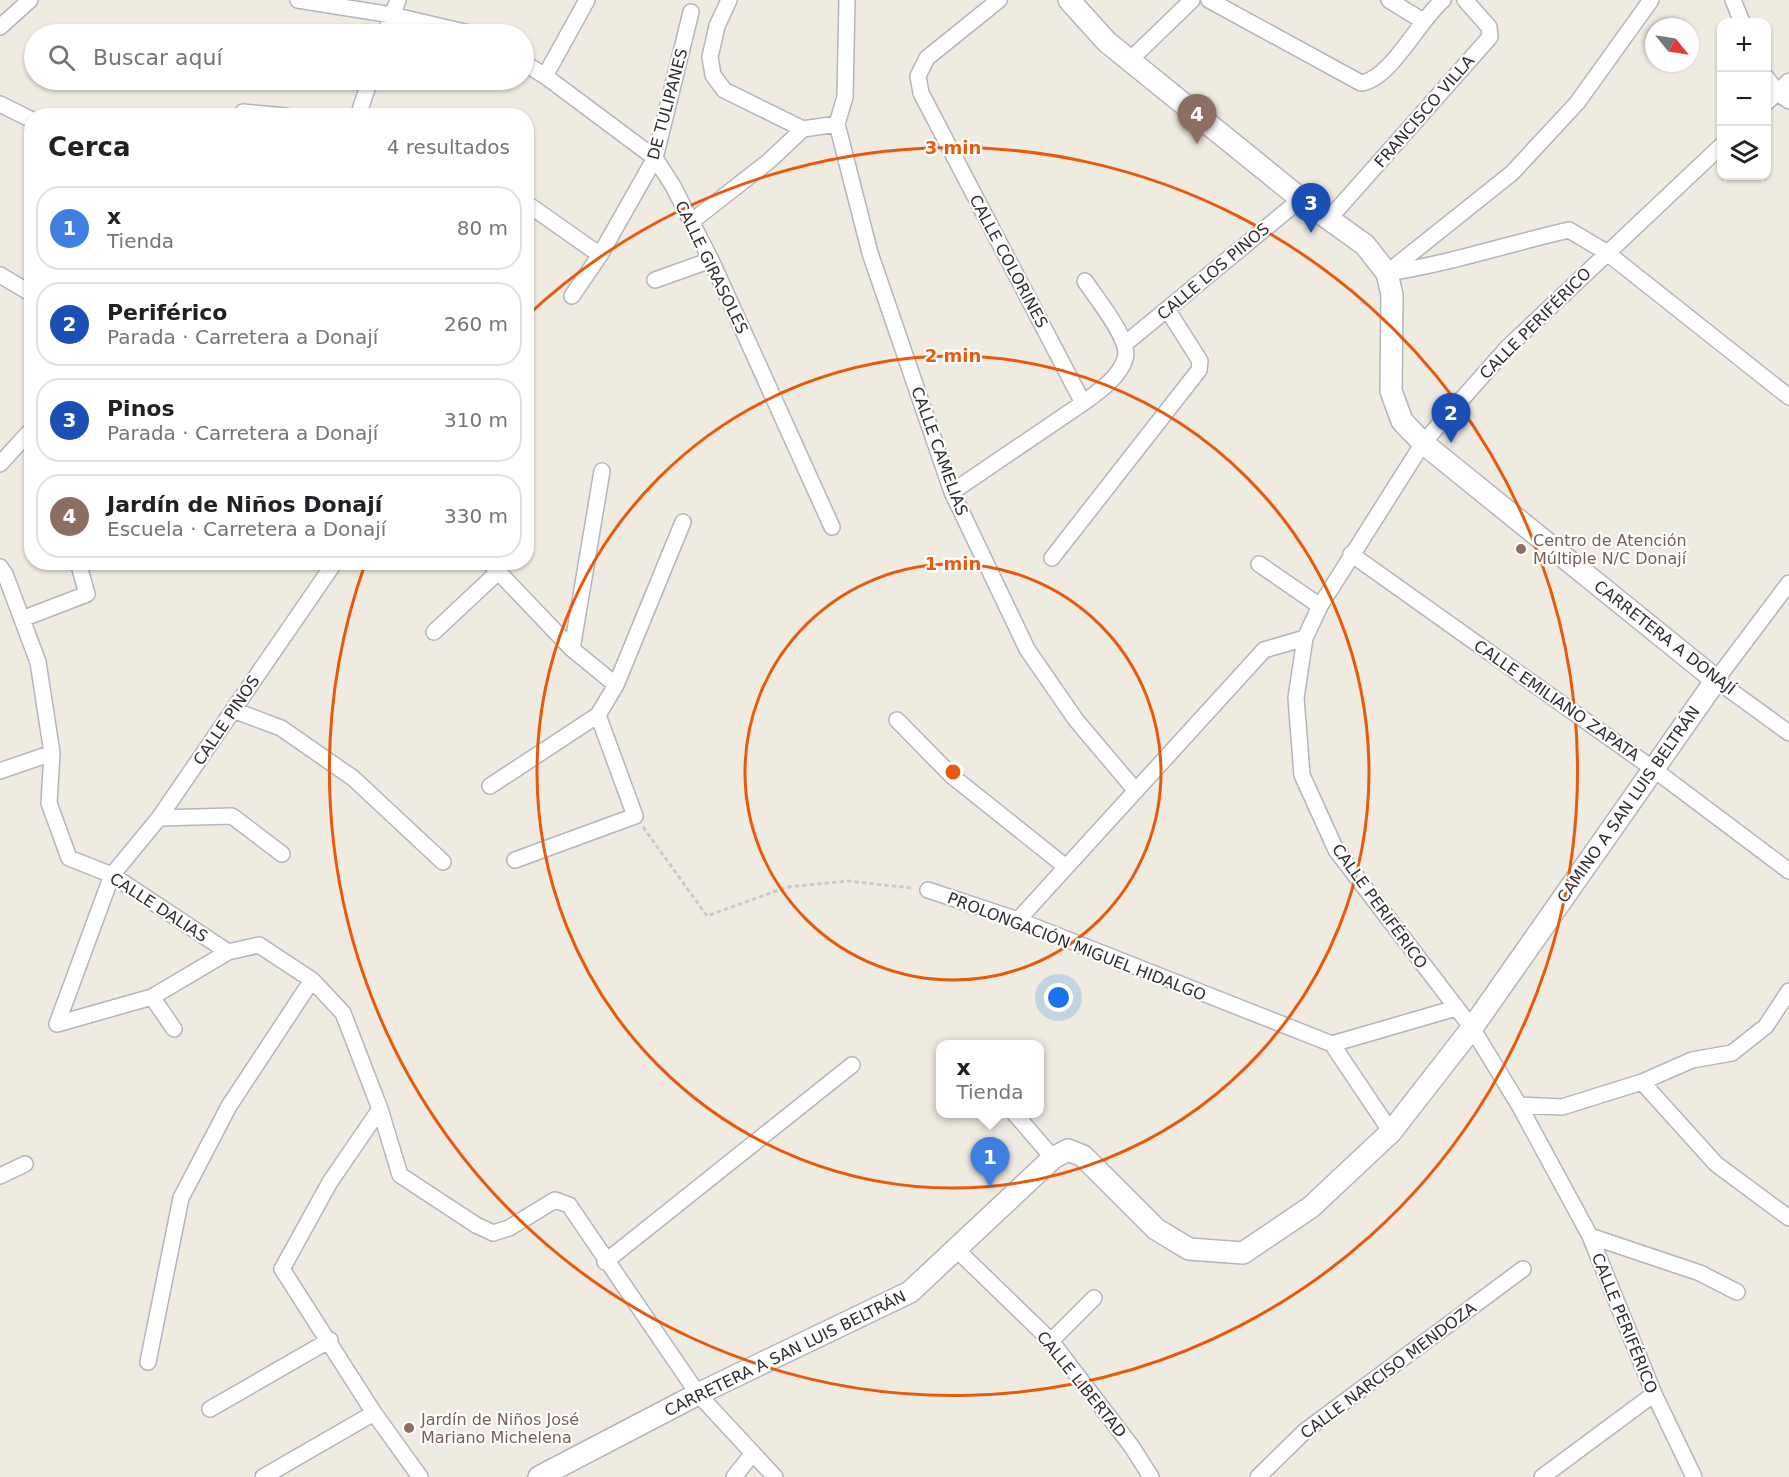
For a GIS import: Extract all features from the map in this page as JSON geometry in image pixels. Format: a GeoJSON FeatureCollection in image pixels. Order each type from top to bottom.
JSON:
{"type":"FeatureCollection","features":[{"type":"Feature","properties":{"kind":"main road","name":"CARRETERA A DONAJÍ"},"geometry":{"type":"LineString","coordinates":[[1069,0],[1107,42],[1301,199],[1365,245],[1387,273],[1392,295],[1391,391],[1402,421],[1423,443],[1716,680]]}},
{"type":"Feature","properties":{"kind":"main road","name":"CAMINO A SAN LUIS BELTRÁN"},"geometry":{"type":"LineString","coordinates":[[1472,1028],[1652,768],[1716,680]]}},
{"type":"Feature","properties":{"kind":"main road"},"geometry":{"type":"LineString","coordinates":[[1053,1158],[1068,1150],[1083,1156],[1156,1229],[1190,1249],[1243,1253],[1311,1207],[1391,1132],[1472,1028]]}},
{"type":"Feature","properties":{"kind":"main road","name":"CARRETERA A SAN LUIS BELTRÁN"},"geometry":{"type":"LineString","coordinates":[[539,1477],[698,1394],[910,1292],[1053,1158]]}},
{"type":"Feature","properties":{"kind":"street"},"geometry":{"type":"LineString","coordinates":[[0,27],[30,0]]}},
{"type":"Feature","properties":{"kind":"street"},"geometry":{"type":"LineString","coordinates":[[298,0],[392,15],[430,24]]}},
{"type":"Feature","properties":{"kind":"street"},"geometry":{"type":"LineString","coordinates":[[389,24],[398,0]]}},
{"type":"Feature","properties":{"kind":"street"},"geometry":{"type":"LineString","coordinates":[[545,76],[587,0]]}},
{"type":"Feature","properties":{"kind":"street"},"geometry":{"type":"LineString","coordinates":[[729,0],[717,26],[710,57],[713,75],[724,90],[802,129],[837,124]]}},
{"type":"Feature","properties":{"kind":"street","name":"CALLE CAMELIAS"},"geometry":{"type":"LineString","coordinates":[[847,0],[845,97],[837,124],[870,253],[952,492],[1027,649],[1076,720],[1136,790]]}},
{"type":"Feature","properties":{"kind":"street","name":"CALLE COLORINES"},"geometry":{"type":"LineString","coordinates":[[999,0],[927,58],[918,76],[921,93],[1083,404]]}},
{"type":"Feature","properties":{"kind":"street"},"geometry":{"type":"LineString","coordinates":[[1130,60],[1192,0]]}},
{"type":"Feature","properties":{"kind":"street"},"geometry":{"type":"LineString","coordinates":[[1209,0],[1361,83],[1370,82],[1382,72],[1443,0]]}},
{"type":"Feature","properties":{"kind":"street"},"geometry":{"type":"LineString","coordinates":[[1389,0],[1423,21]]}},
{"type":"Feature","properties":{"kind":"street","name":"FRANCISCO VILLA"},"geometry":{"type":"LineString","coordinates":[[1328,220],[1490,37],[1489,27],[1465,0]]}},
{"type":"Feature","properties":{"kind":"street"},"geometry":{"type":"LineString","coordinates":[[1387,273],[1512,173],[1577,103],[1651,0]]}},
{"type":"Feature","properties":{"kind":"street"},"geometry":{"type":"LineString","coordinates":[[1733,0],[1740,18]]}},
{"type":"Feature","properties":{"kind":"street","name":"DE TULIPANES"},"geometry":{"type":"LineString","coordinates":[[572,296],[600,255],[655,158],[690,12]]}},
{"type":"Feature","properties":{"kind":"street","name":"CALLE GIRASOLES"},"geometry":{"type":"LineString","coordinates":[[534,69],[655,158],[711,260],[832,527]]}},
{"type":"Feature","properties":{"kind":"street"},"geometry":{"type":"LineString","coordinates":[[1778,99],[1789,81]]}},
{"type":"Feature","properties":{"kind":"street"},"geometry":{"type":"LineString","coordinates":[[1771,85],[1778,99]]}},
{"type":"Feature","properties":{"kind":"street"},"geometry":{"type":"LineString","coordinates":[[361,108],[367,90]]}},
{"type":"Feature","properties":{"kind":"street"},"geometry":{"type":"LineString","coordinates":[[0,104],[24,116]]}},
{"type":"Feature","properties":{"kind":"street"},"geometry":{"type":"LineString","coordinates":[[691,222],[769,161],[802,129]]}},
{"type":"Feature","properties":{"kind":"street","name":"CALLE PERIFÉRICO"},"geometry":{"type":"LineString","coordinates":[[1694,1477],[1654,1394],[1590,1236],[1519,1105],[1472,1028],[1336,850],[1302,775],[1296,698],[1305,638],[1320,606],[1423,443],[1508,347],[1605,252],[1717,150]]}},
{"type":"Feature","properties":{"kind":"street","name":"CALLE LOS PINOS"},"geometry":{"type":"LineString","coordinates":[[1126,343],[1301,199]]}},
{"type":"Feature","properties":{"kind":"street"},"geometry":{"type":"LineString","coordinates":[[534,209],[600,255]]}},
{"type":"Feature","properties":{"kind":"street"},"geometry":{"type":"LineString","coordinates":[[1387,273],[1427,267],[1485,249],[1569,230],[1605,252],[1789,397]]}},
{"type":"Feature","properties":{"kind":"street"},"geometry":{"type":"LineString","coordinates":[[655,280],[711,260]]}},
{"type":"Feature","properties":{"kind":"street"},"geometry":{"type":"LineString","coordinates":[[0,275],[24,289]]}},
{"type":"Feature","properties":{"kind":"street"},"geometry":{"type":"LineString","coordinates":[[952,492],[1083,404],[1111,381],[1126,359],[1126,343],[1085,281]]}},
{"type":"Feature","properties":{"kind":"street"},"geometry":{"type":"LineString","coordinates":[[1052,558],[1199,370],[1200,361],[1167,309]]}},
{"type":"Feature","properties":{"kind":"street"},"geometry":{"type":"LineString","coordinates":[[0,464],[24,438]]}},
{"type":"Feature","properties":{"kind":"street"},"geometry":{"type":"LineString","coordinates":[[572,649],[602,471]]}},
{"type":"Feature","properties":{"kind":"street"},"geometry":{"type":"LineString","coordinates":[[490,786],[598,715],[616,685],[683,522]]}},
{"type":"Feature","properties":{"kind":"street","name":"CALLE EMILIANO ZAPATA"},"geometry":{"type":"LineString","coordinates":[[1351,554],[1652,768],[1789,871]]}},
{"type":"Feature","properties":{"kind":"street"},"geometry":{"type":"LineString","coordinates":[[1259,564],[1320,606]]}},
{"type":"Feature","properties":{"kind":"street","name":"CALLE DALIAS"},"geometry":{"type":"LineString","coordinates":[[0,567],[6,596],[22,619],[38,662],[52,753],[49,803],[69,858],[112,875],[228,951]]}},
{"type":"Feature","properties":{"kind":"street"},"geometry":{"type":"LineString","coordinates":[[22,619],[87,594],[80,570]]}},
{"type":"Feature","properties":{"kind":"street","name":"CALLE PINOS"},"geometry":{"type":"LineString","coordinates":[[152,997],[57,1024],[112,875],[159,818],[326,570]]}},
{"type":"Feature","properties":{"kind":"street"},"geometry":{"type":"LineString","coordinates":[[434,632],[491,570]]}},
{"type":"Feature","properties":{"kind":"street"},"geometry":{"type":"LineString","coordinates":[[497,570],[572,649],[616,685]]}},
{"type":"Feature","properties":{"kind":"street","name":"CAMINO A SAN LUIS BELTRÁN"},"geometry":{"type":"LineString","coordinates":[[1716,680],[1789,583]]}},
{"type":"Feature","properties":{"kind":"street"},"geometry":{"type":"LineString","coordinates":[[1018,920],[1264,650],[1305,638]]}},
{"type":"Feature","properties":{"kind":"street","name":"CARRETERA A DONAJÍ"},"geometry":{"type":"LineString","coordinates":[[1716,680],[1789,733]]}},
{"type":"Feature","properties":{"kind":"street"},"geometry":{"type":"LineString","coordinates":[[233,710],[281,728],[353,778],[442,862]]}},
{"type":"Feature","properties":{"kind":"street"},"geometry":{"type":"LineString","coordinates":[[515,860],[635,816],[598,715]]}},
{"type":"Feature","properties":{"kind":"street"},"geometry":{"type":"LineString","coordinates":[[897,720],[952,776],[1066,867]]}},
{"type":"Feature","properties":{"kind":"street"},"geometry":{"type":"LineString","coordinates":[[0,771],[52,753]]}},
{"type":"Feature","properties":{"kind":"street"},"geometry":{"type":"LineString","coordinates":[[159,818],[232,816],[282,854]]}},
{"type":"Feature","properties":{"kind":"street","name":"PROLONGACIÓN MIGUEL HIDALGO"},"geometry":{"type":"LineString","coordinates":[[928,890],[1018,920],[1332,1044]]}},
{"type":"Feature","properties":{"kind":"street"},"geometry":{"type":"LineString","coordinates":[[174,1029],[152,997],[228,951],[259,945],[312,980],[343,1013],[380,1109],[400,1175],[476,1225],[493,1233],[509,1228],[555,1200],[569,1205],[605,1262],[698,1394],[775,1477]]}},
{"type":"Feature","properties":{"kind":"street"},"geometry":{"type":"LineString","coordinates":[[148,1362],[181,1198],[229,1106],[312,980]]}},
{"type":"Feature","properties":{"kind":"street"},"geometry":{"type":"LineString","coordinates":[[1519,1105],[1562,1107],[1642,1082],[1692,1060],[1732,1053],[1766,1026],[1789,991]]}},
{"type":"Feature","properties":{"kind":"street"},"geometry":{"type":"LineString","coordinates":[[1391,1132],[1332,1044],[1456,1008]]}},
{"type":"Feature","properties":{"kind":"street"},"geometry":{"type":"LineString","coordinates":[[605,1262],[852,1065]]}},
{"type":"Feature","properties":{"kind":"street"},"geometry":{"type":"LineString","coordinates":[[1642,1082],[1716,1164],[1789,1218]]}},
{"type":"Feature","properties":{"kind":"street"},"geometry":{"type":"LineString","coordinates":[[380,1109],[330,1182],[282,1269],[330,1340],[374,1413],[420,1477]]}},
{"type":"Feature","properties":{"kind":"street"},"geometry":{"type":"LineString","coordinates":[[1019,1118],[1053,1158]]}},
{"type":"Feature","properties":{"kind":"street"},"geometry":{"type":"LineString","coordinates":[[0,1175],[25,1164]]}},
{"type":"Feature","properties":{"kind":"street"},"geometry":{"type":"LineString","coordinates":[[1590,1236],[1700,1273],[1737,1292]]}},
{"type":"Feature","properties":{"kind":"street","name":"CALLE LIBERTAD"},"geometry":{"type":"LineString","coordinates":[[955,1248],[1051,1341],[1132,1447],[1151,1477]]}},
{"type":"Feature","properties":{"kind":"street","name":"CALLE NARCISO MENDOZA"},"geometry":{"type":"LineString","coordinates":[[1258,1477],[1305,1431],[1523,1269]]}},
{"type":"Feature","properties":{"kind":"street"},"geometry":{"type":"LineString","coordinates":[[1051,1341],[1094,1298]]}},
{"type":"Feature","properties":{"kind":"street"},"geometry":{"type":"LineString","coordinates":[[210,1409],[330,1340]]}},
{"type":"Feature","properties":{"kind":"street"},"geometry":{"type":"LineString","coordinates":[[1542,1477],[1654,1394]]}},
{"type":"Feature","properties":{"kind":"street"},"geometry":{"type":"LineString","coordinates":[[263,1477],[374,1413]]}},
{"type":"Feature","properties":{"kind":"street"},"geometry":{"type":"LineString","coordinates":[[734,1477],[753,1453]]}},
{"type":"Feature","properties":{"kind":"path","name":"PROLONGACIÓN MIGUEL HIDALGO"},"geometry":{"type":"LineString","coordinates":[[635,816],[707,916],[787,887],[848,881],[928,890]]}},
{"type":"Feature","properties":{"kind":"place","name":"Jardín de Niños Donají"},"geometry":{"type":"Point","coordinates":[1197,144]}},
{"type":"Feature","properties":{"kind":"place","name":"Pinos"},"geometry":{"type":"Point","coordinates":[1311,233]}},
{"type":"Feature","properties":{"kind":"place","name":"Periférico"},"geometry":{"type":"Point","coordinates":[1451,443]}},
{"type":"Feature","properties":{"kind":"place","name":"Centro de Atención Múltiple N/C Donají"},"geometry":{"type":"Point","coordinates":[1521,549]}},
{"type":"Feature","properties":{"kind":"place","name":"x"},"geometry":{"type":"Point","coordinates":[990,1187]}},
{"type":"Feature","properties":{"kind":"place","name":"Jardín de Niños José Mariano Michelena"},"geometry":{"type":"Point","coordinates":[409,1428]}}]}
